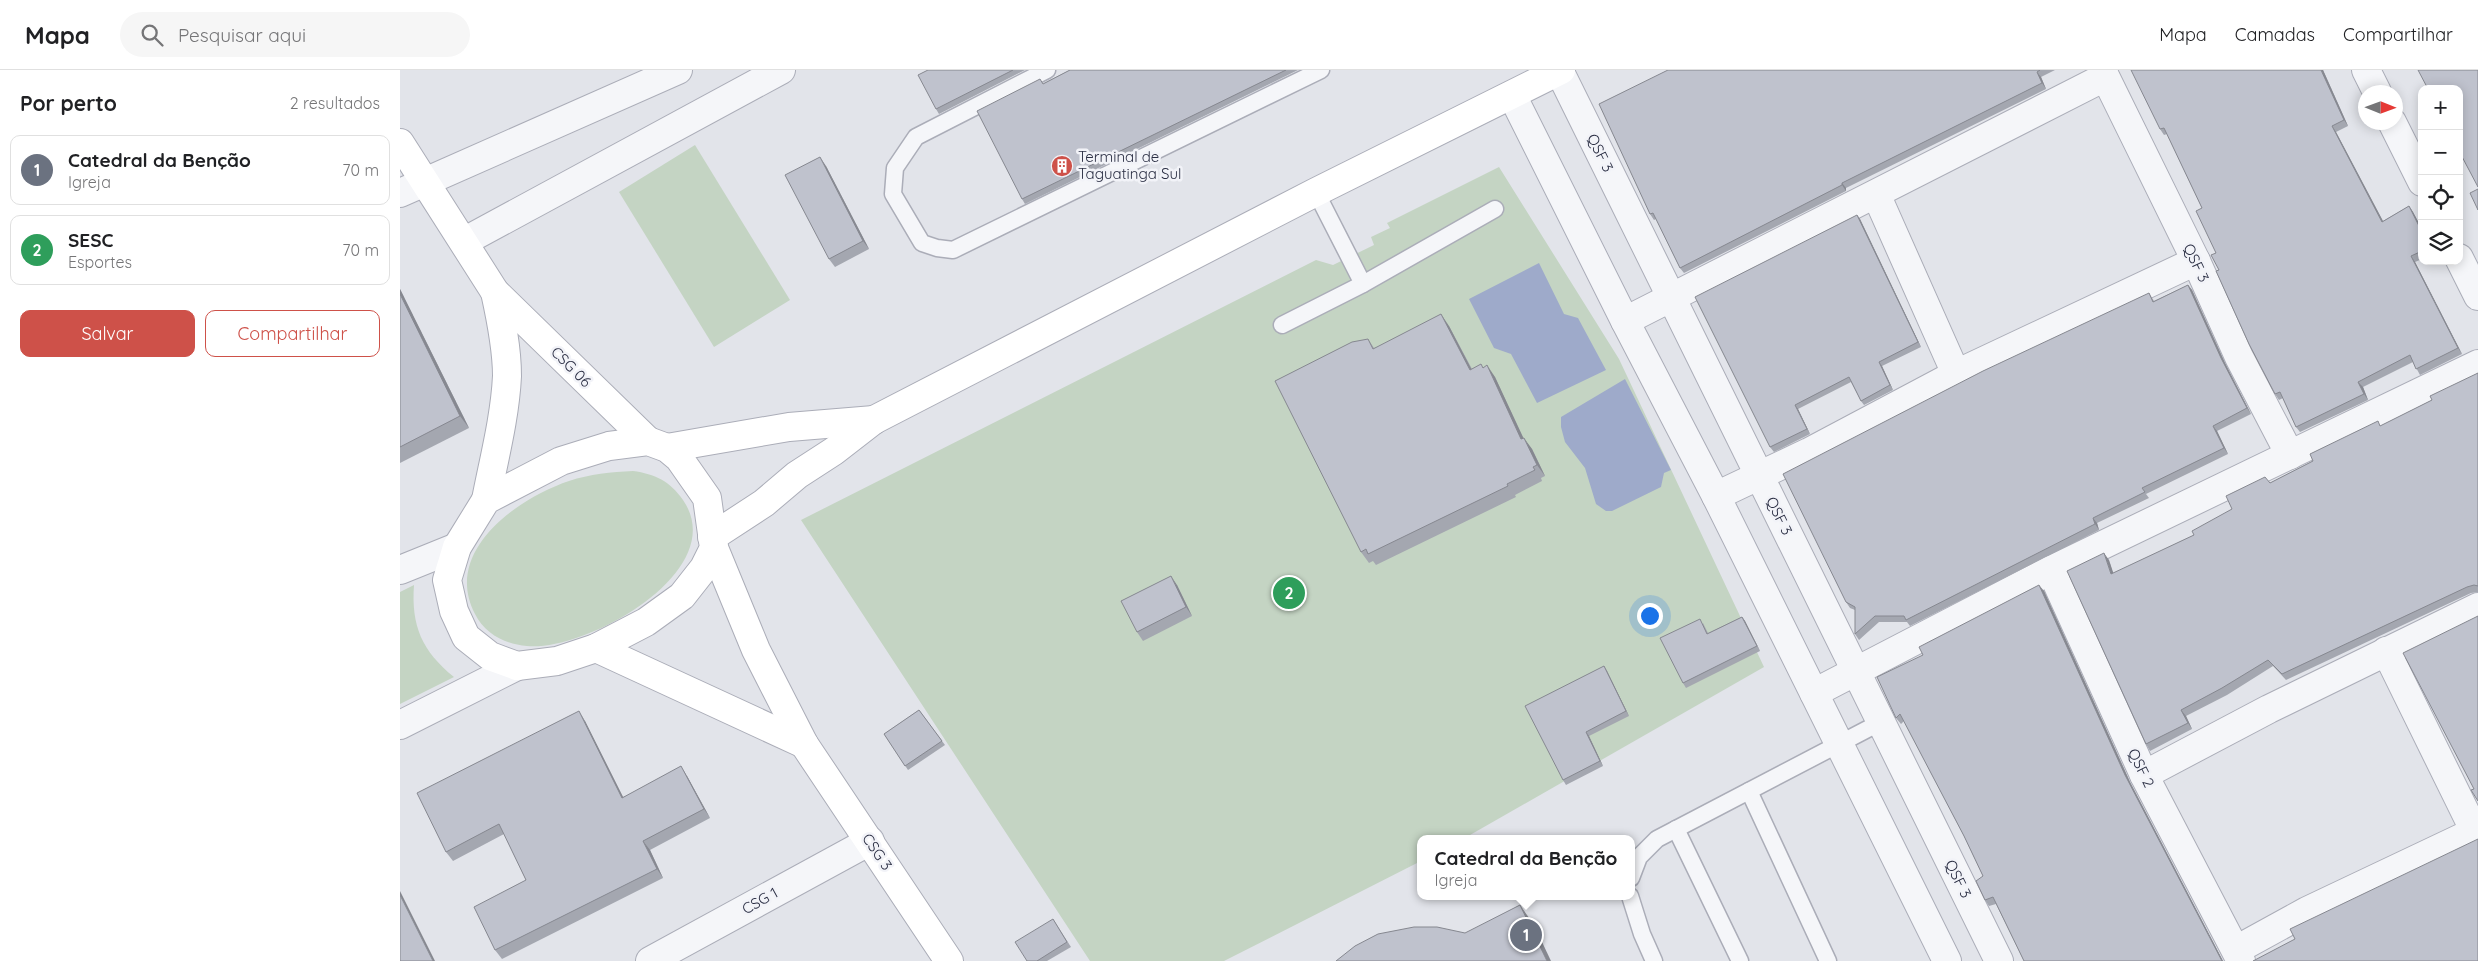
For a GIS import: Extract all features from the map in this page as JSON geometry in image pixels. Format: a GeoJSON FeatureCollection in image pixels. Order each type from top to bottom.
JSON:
{"type":"FeatureCollection","features":[{"type":"Feature","properties":{"kind":"street"},"geometry":{"type":"LineString","coordinates":[[400,193],[678,70]]}},
{"type":"Feature","properties":{"kind":"street"},"geometry":{"type":"LineString","coordinates":[[465,241],[782,70]]}},
{"type":"Feature","properties":{"kind":"street"},"geometry":{"type":"LineString","coordinates":[[400,725],[517,666],[557,661],[596,648],[646,622],[682,596],[704,568],[713,542],[797,475],[834,451],[874,420],[1316,192],[1560,70]]}},
{"type":"Feature","properties":{"kind":"street","name":"QSF 3"},"geometry":{"type":"LineString","coordinates":[[1560,70],[1998,961]]}},
{"type":"Feature","properties":{"kind":"street"},"geometry":{"type":"LineString","coordinates":[[2366,70],[2374,85]]}},
{"type":"Feature","properties":{"kind":"street"},"geometry":{"type":"LineString","coordinates":[[1625,321],[1876,194],[2104,74]]}},
{"type":"Feature","properties":{"kind":"street","name":"QSF 3"},"geometry":{"type":"LineString","coordinates":[[2104,74],[2196,261],[2239,357],[2290,455]]}},
{"type":"Feature","properties":{"kind":"street"},"geometry":{"type":"LineString","coordinates":[[1512,95],[1625,321],[1716,496],[1947,961]]}},
{"type":"Feature","properties":{"kind":"street"},"geometry":{"type":"LineString","coordinates":[[2396,130],[2418,175]]}},
{"type":"Feature","properties":{"kind":"street","name":"CSG 06"},"geometry":{"type":"LineString","coordinates":[[400,143],[465,241],[495,292],[657,444],[679,458],[707,498],[713,542]]}},
{"type":"Feature","properties":{"kind":"street"},"geometry":{"type":"LineString","coordinates":[[1876,194],[1956,374]]}},
{"type":"Feature","properties":{"kind":"street"},"geometry":{"type":"LineString","coordinates":[[1716,496],[1759,476],[1956,374],[2196,261]]}},
{"type":"Feature","properties":{"kind":"street"},"geometry":{"type":"LineString","coordinates":[[2462,265],[2478,296]]}},
{"type":"Feature","properties":{"kind":"street","name":"CSG 06"},"geometry":{"type":"LineString","coordinates":[[486,500],[501,422],[507,375],[503,332],[495,292]]}},
{"type":"Feature","properties":{"kind":"street"},"geometry":{"type":"LineString","coordinates":[[1814,693],[2051,570],[2478,364]]}},
{"type":"Feature","properties":{"kind":"street"},"geometry":{"type":"LineString","coordinates":[[517,666],[490,656],[466,637],[454,611],[447,580],[456,547],[486,500],[561,461],[609,446],[657,444],[789,427],[874,420]]}},
{"type":"Feature","properties":{"kind":"street","name":"CSG 3"},"geometry":{"type":"LineString","coordinates":[[713,542],[756,650],[804,744],[949,961]]}},
{"type":"Feature","properties":{"kind":"street"},"geometry":{"type":"LineString","coordinates":[[400,570],[456,547]]}},
{"type":"Feature","properties":{"kind":"street","name":"QSF 2"},"geometry":{"type":"LineString","coordinates":[[2051,570],[2144,775],[2238,956]]}},
{"type":"Feature","properties":{"kind":"street"},"geometry":{"type":"LineString","coordinates":[[2144,775],[2269,709],[2478,607]]}},
{"type":"Feature","properties":{"kind":"street"},"geometry":{"type":"LineString","coordinates":[[596,648],[804,744]]}},
{"type":"Feature","properties":{"kind":"street"},"geometry":{"type":"LineString","coordinates":[[2238,956],[2307,911],[2477,831],[2386,651]]}},
{"type":"Feature","properties":{"kind":"street","name":"CSG 1"},"geometry":{"type":"LineString","coordinates":[[650,961],[870,841]]}},
{"type":"Feature","properties":{"kind":"lane"},"geometry":{"type":"LineString","coordinates":[[1047,70],[916,137],[895,168],[893,194],[922,243],[937,248],[953,250],[1321,70]]}},
{"type":"Feature","properties":{"kind":"lane"},"geometry":{"type":"LineString","coordinates":[[1316,192],[1363,284]]}},
{"type":"Feature","properties":{"kind":"lane"},"geometry":{"type":"LineString","coordinates":[[1282,325],[1363,284],[1496,209]]}},
{"type":"Feature","properties":{"kind":"lane"},"geometry":{"type":"LineString","coordinates":[[1635,866],[1638,857],[1657,839],[1881,722]]}},
{"type":"Feature","properties":{"kind":"lane"},"geometry":{"type":"LineString","coordinates":[[1749,791],[1828,961]]}},
{"type":"Feature","properties":{"kind":"lane"},"geometry":{"type":"LineString","coordinates":[[1676,829],[1740,961]]}},
{"type":"Feature","properties":{"kind":"lane"},"geometry":{"type":"LineString","coordinates":[[1631,900],[1642,934],[1654,961]]}},
{"type":"Feature","properties":{"kind":"green space"},"geometry":{"type":"Polygon","coordinates":[[[695,145],[790,300],[714,347],[619,192],[695,145]]]}},
{"type":"Feature","properties":{"kind":"green space"},"geometry":{"type":"Polygon","coordinates":[[[1499,167],[1619,359],[1764,667],[1470,835],[1417,835],[1417,863],[1224,961],[1090,961],[801,520],[1316,260],[1333,265],[1374,245],[1371,237],[1390,228],[1387,223],[1499,167]]]}},
{"type":"Feature","properties":{"kind":"green space"},"geometry":{"type":"Polygon","coordinates":[[[633,471],[655,476],[673,488],[683,500],[693,527],[687,554],[670,579],[645,602],[615,621],[583,636],[552,644],[527,646],[511,643],[496,637],[484,627],[475,614],[467,591],[469,569],[477,549],[490,530],[528,500],[549,489],[585,477],[633,471]]]}},
{"type":"Feature","properties":{"kind":"green space"},"geometry":{"type":"Polygon","coordinates":[[[414,585],[414,613],[421,637],[434,657],[454,677],[400,704],[400,592],[414,585]]]}},
{"type":"Feature","properties":{"kind":"water"},"geometry":{"type":"Polygon","coordinates":[[[1539,263],[1564,314],[1578,318],[1606,370],[1537,403],[1511,354],[1494,348],[1469,299],[1539,263]]]}},
{"type":"Feature","properties":{"kind":"water"},"geometry":{"type":"Polygon","coordinates":[[[1625,379],[1671,470],[1664,473],[1661,487],[1612,511],[1606,511],[1596,504],[1585,468],[1565,442],[1561,427],[1561,417],[1625,379]]]}},
{"type":"Feature","properties":{"kind":"building"},"geometry":{"type":"Polygon","coordinates":[[[928,70],[1013,70],[936,109],[918,75],[928,70]]]}},
{"type":"Feature","properties":{"kind":"building","name":"Terminal de Taguatinga Sul"},"geometry":{"type":"Polygon","coordinates":[[[1070,70],[1286,70],[1022,199],[977,111],[1040,79],[1043,84],[1070,70]]]}},
{"type":"Feature","properties":{"kind":"building"},"geometry":{"type":"Polygon","coordinates":[[[1668,70],[2040,70],[2037,72],[2042,83],[1842,183],[1842,185],[1680,268],[1653,213],[1650,214],[1599,104],[1668,70]]]}},
{"type":"Feature","properties":{"kind":"building"},"geometry":{"type":"Polygon","coordinates":[[[2131,70],[2321,70],[2344,120],[2332,126],[2382,222],[2409,206],[2418,224],[2418,253],[2411,256],[2458,348],[2416,369],[2410,355],[2358,382],[2364,394],[2296,427],[2280,392],[2275,394],[2249,344],[2216,271],[2219,270],[2211,255],[2216,253],[2196,211],[2202,208],[2164,128],[2160,129],[2131,70]]]}},
{"type":"Feature","properties":{"kind":"building"},"geometry":{"type":"Polygon","coordinates":[[[2418,70],[2478,70],[2478,187],[2463,159],[2463,85],[2426,85],[2418,70]]]}},
{"type":"Feature","properties":{"kind":"building"},"geometry":{"type":"Polygon","coordinates":[[[820,157],[863,241],[829,259],[785,175],[820,157]]]}},
{"type":"Feature","properties":{"kind":"building"},"geometry":{"type":"Polygon","coordinates":[[[2478,189],[2478,210],[2470,193],[2478,189]]]}},
{"type":"Feature","properties":{"kind":"building"},"geometry":{"type":"Polygon","coordinates":[[[1857,215],[1918,342],[1879,362],[1890,385],[1861,401],[1849,377],[1795,405],[1807,429],[1770,447],[1695,297],[1857,215]]]}},
{"type":"Feature","properties":{"kind":"building"},"geometry":{"type":"Polygon","coordinates":[[[2188,285],[2221,358],[2247,408],[2213,426],[2224,448],[2142,488],[2145,492],[2093,518],[2095,524],[1906,620],[1904,616],[1875,616],[1855,634],[1855,607],[1846,602],[1783,474],[1983,371],[2149,293],[2153,302],[2188,285]]]}},
{"type":"Feature","properties":{"kind":"building"},"geometry":{"type":"Polygon","coordinates":[[[400,294],[460,416],[400,447],[400,294]]]}},
{"type":"Feature","properties":{"kind":"building"},"geometry":{"type":"Polygon","coordinates":[[[1441,314],[1470,370],[1481,364],[1483,368],[1487,365],[1521,439],[1524,438],[1537,465],[1533,467],[1535,470],[1507,484],[1508,486],[1368,554],[1366,549],[1361,552],[1275,381],[1352,342],[1368,339],[1373,349],[1441,314]]]}},
{"type":"Feature","properties":{"kind":"building"},"geometry":{"type":"Polygon","coordinates":[[[2478,373],[2478,586],[2467,587],[2282,674],[2268,660],[2181,710],[2188,723],[2146,744],[2067,571],[2104,553],[2111,574],[2194,535],[2192,531],[2232,509],[2226,496],[2265,477],[2270,483],[2313,461],[2310,454],[2378,421],[2380,426],[2432,400],[2430,396],[2478,373]]]}},
{"type":"Feature","properties":{"kind":"building"},"geometry":{"type":"Polygon","coordinates":[[[1171,576],[1186,607],[1137,632],[1121,601],[1171,576]]]}},
{"type":"Feature","properties":{"kind":"building"},"geometry":{"type":"Polygon","coordinates":[[[2039,585],[2125,775],[2222,961],[2024,961],[1993,897],[1985,900],[1976,881],[1983,876],[1964,836],[1900,714],[1896,718],[1877,677],[1923,655],[1919,647],[2039,585]]]}},
{"type":"Feature","properties":{"kind":"building"},"geometry":{"type":"Polygon","coordinates":[[[2478,616],[2478,801],[2471,790],[2474,789],[2403,653],[2478,616]]]}},
{"type":"Feature","properties":{"kind":"building"},"geometry":{"type":"Polygon","coordinates":[[[1742,617],[1757,646],[1683,683],[1660,638],[1700,619],[1707,634],[1742,617]]]}},
{"type":"Feature","properties":{"kind":"building"},"geometry":{"type":"Polygon","coordinates":[[[1604,666],[1626,711],[1586,732],[1600,761],[1563,780],[1525,706],[1604,666]]]}},
{"type":"Feature","properties":{"kind":"building"},"geometry":{"type":"Polygon","coordinates":[[[919,710],[942,741],[905,766],[884,734],[919,710]]]}},
{"type":"Feature","properties":{"kind":"building"},"geometry":{"type":"Polygon","coordinates":[[[579,711],[622,798],[681,766],[704,809],[643,841],[657,869],[495,950],[474,907],[526,880],[499,824],[446,852],[417,793],[579,711]]]}},
{"type":"Feature","properties":{"kind":"building"},"geometry":{"type":"Polygon","coordinates":[[[2478,839],[2478,961],[2253,961],[2295,939],[2290,929],[2478,839]]]}},
{"type":"Feature","properties":{"kind":"building"},"geometry":{"type":"Polygon","coordinates":[[[400,895],[433,961],[400,961],[400,895]]]}},
{"type":"Feature","properties":{"kind":"building"},"geometry":{"type":"Polygon","coordinates":[[[1520,905],[1547,961],[1336,961],[1355,946],[1378,934],[1414,927],[1437,927],[1465,933],[1520,905]]]}},
{"type":"Feature","properties":{"kind":"building"},"geometry":{"type":"Polygon","coordinates":[[[1053,919],[1067,942],[1037,961],[1027,961],[1015,942],[1053,919]]]}},
{"type":"Feature","properties":{"kind":"place","name":"Terminal de Taguatinga Sul"},"geometry":{"type":"Point","coordinates":[1062,166]}},
{"type":"Feature","properties":{"kind":"place","name":"SESC"},"geometry":{"type":"Point","coordinates":[1289,593]}},
{"type":"Feature","properties":{"kind":"place","name":"Catedral da Benção"},"geometry":{"type":"Point","coordinates":[1526,935]}}]}
